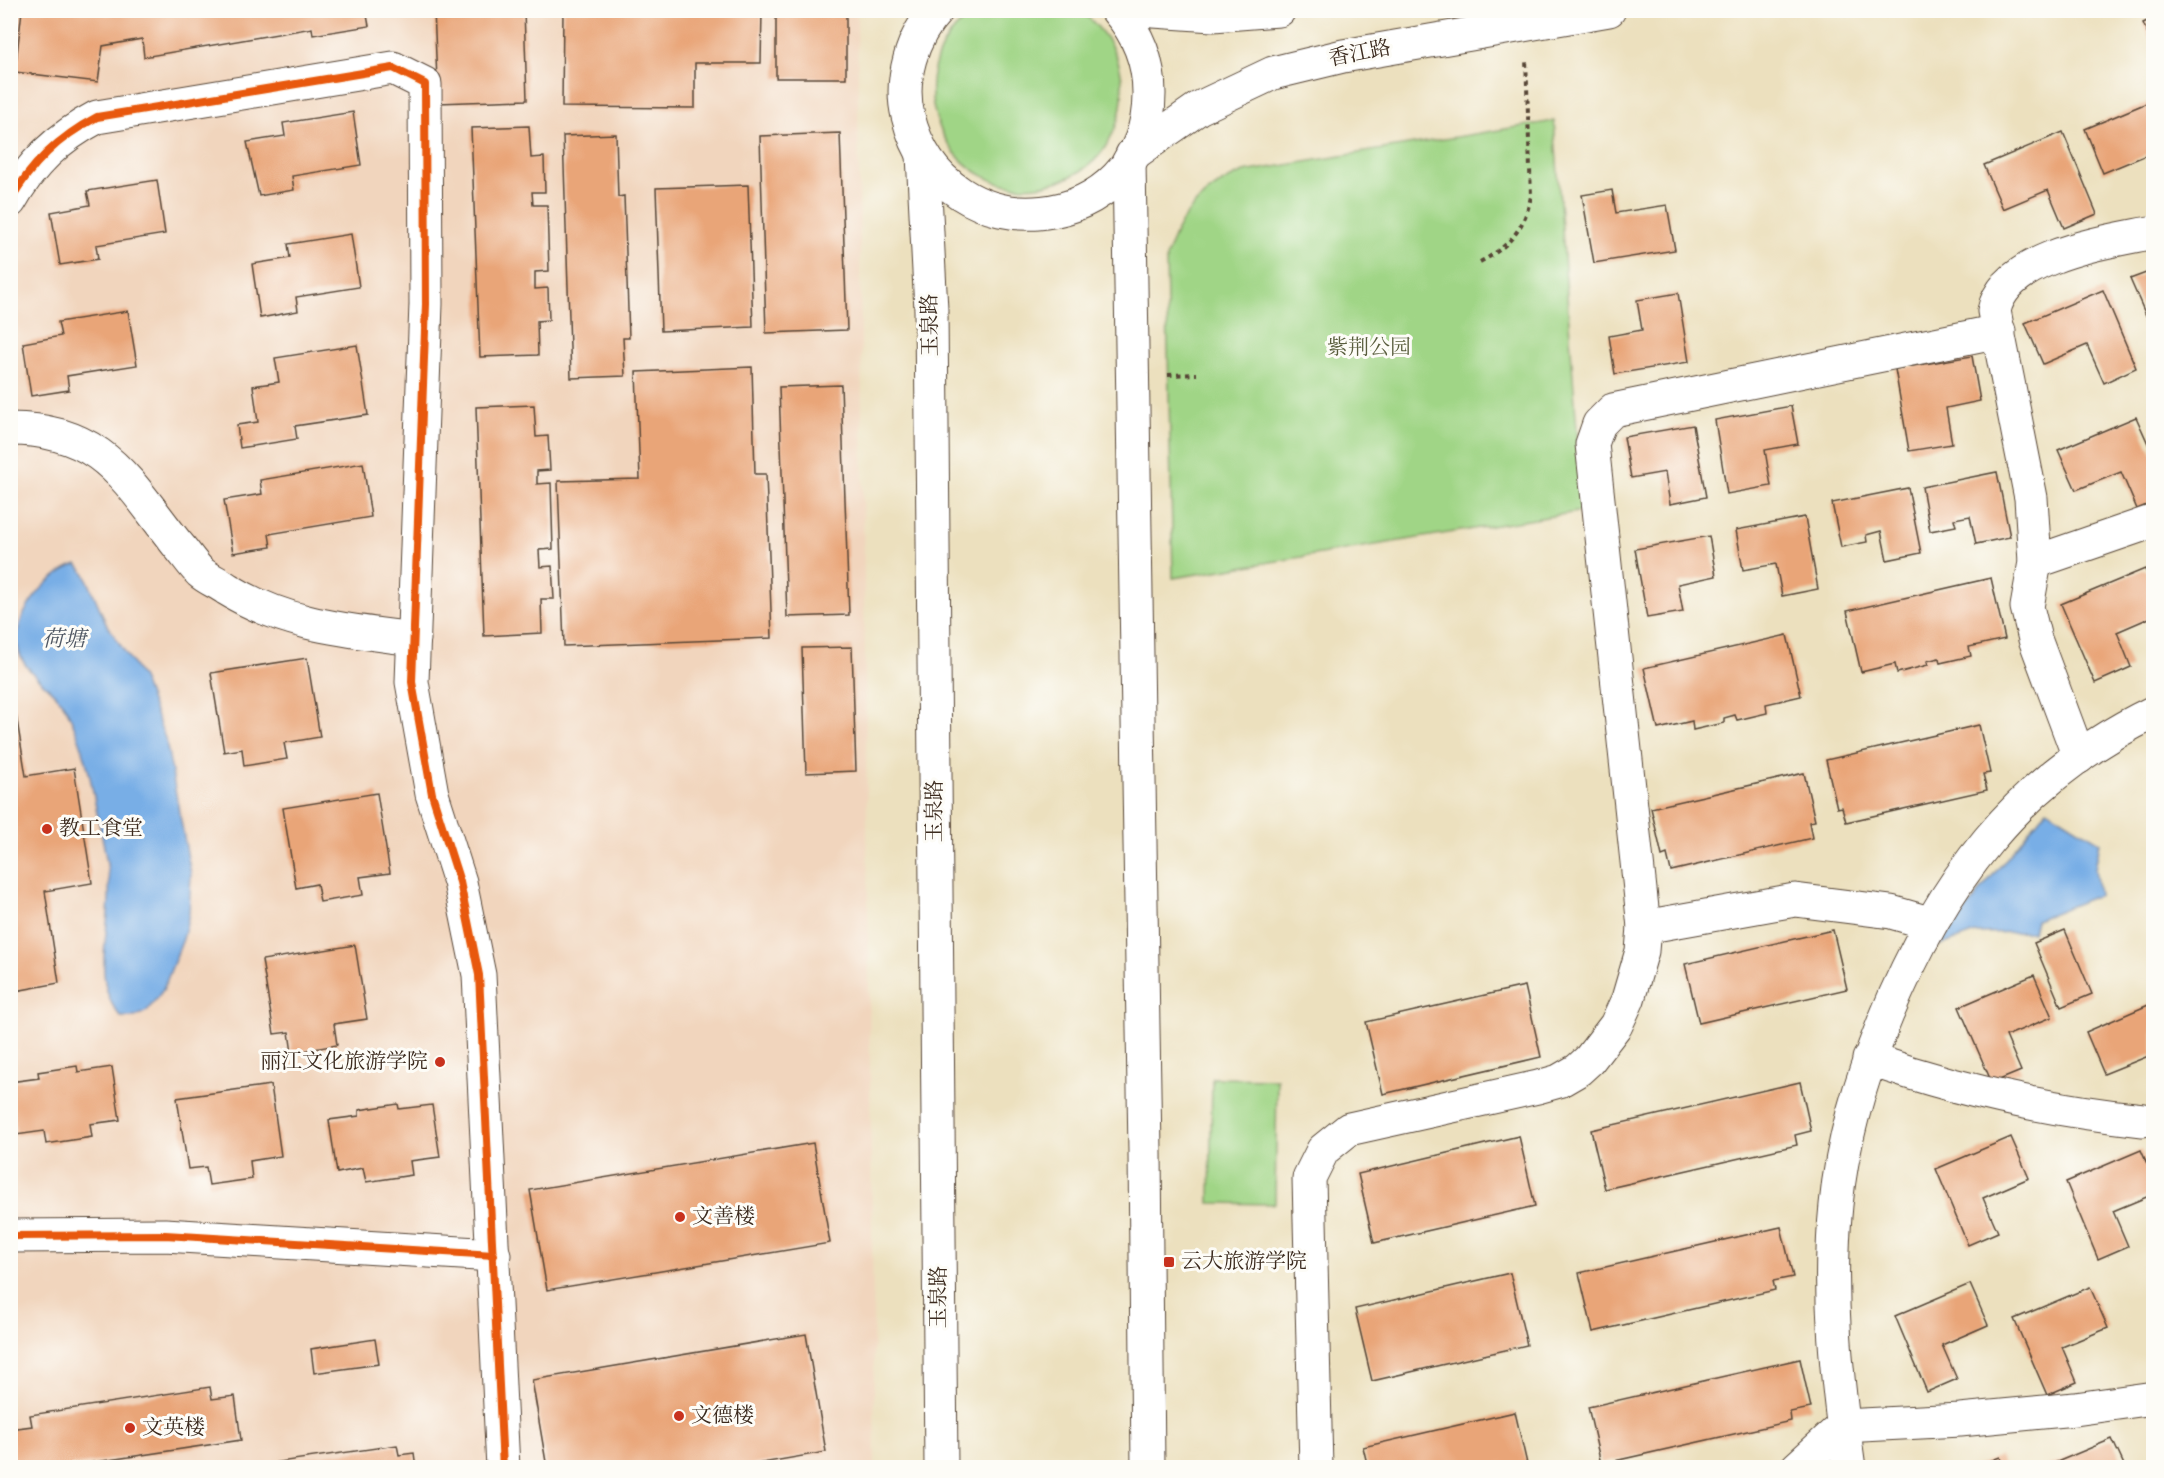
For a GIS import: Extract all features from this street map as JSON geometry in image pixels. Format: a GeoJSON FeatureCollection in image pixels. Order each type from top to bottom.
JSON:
{"type":"FeatureCollection","features":[{"type":"Feature","properties":{"kind":"main road"},"geometry":{"type":"LineString","coordinates":[[938,10],[920,34],[910,57],[906,82],[906,107],[912,132],[922,155],[952,188],[970,200],[991,208],[1035,214],[1078,203],[1098,192],[1130,158],[1142,135],[1149,107],[1149,78],[1142,50],[1129,24],[1117,10]]}},
{"type":"Feature","properties":{"kind":"main road"},"geometry":{"type":"LineString","coordinates":[[1139,10],[1213,15],[1279,10]]}},
{"type":"Feature","properties":{"kind":"main road","name":"香江路"},"geometry":{"type":"LineString","coordinates":[[1130,158],[1199,108],[1273,73],[1343,56],[1609,10]]}},
{"type":"Feature","properties":{"kind":"main road"},"geometry":{"type":"LineString","coordinates":[[10,201],[22,180],[39,159],[63,138],[97,117],[393,68],[425,84],[426,304],[412,682],[432,794],[460,882],[479,975],[503,1467]]}},
{"type":"Feature","properties":{"kind":"main road","name":"玉泉路"},"geometry":{"type":"LineString","coordinates":[[922,155],[931,310],[941,1467]]}},
{"type":"Feature","properties":{"kind":"main road"},"geometry":{"type":"LineString","coordinates":[[1130,158],[1148,1467]]}},
{"type":"Feature","properties":{"kind":"main road"},"geometry":{"type":"LineString","coordinates":[[2079,757],[2035,639],[2027,607],[2035,562],[2031,498],[1999,331],[1995,322],[1996,300],[2001,291],[2034,266],[2061,253],[2154,232]]}},
{"type":"Feature","properties":{"kind":"main road"},"geometry":{"type":"LineString","coordinates":[[1316,1467],[1309,1178],[1315,1163],[1335,1138],[1350,1129],[1538,1087],[1559,1081],[1578,1070],[1589,1060],[1616,1025],[1628,999],[1638,968],[1644,927],[1592,444],[1599,424],[1613,410],[1999,331]]}},
{"type":"Feature","properties":{"kind":"main road"},"geometry":{"type":"LineString","coordinates":[[10,429],[37,429],[61,435],[84,444],[106,458],[135,487],[145,504],[201,572],[251,603],[313,626],[414,639]]}},
{"type":"Feature","properties":{"kind":"main road"},"geometry":{"type":"LineString","coordinates":[[2035,562],[2154,521]]}},
{"type":"Feature","properties":{"kind":"main road"},"geometry":{"type":"LineString","coordinates":[[1849,1467],[1836,1344],[1833,1253],[1835,1207],[1851,1114],[1869,1059],[1907,966],[1929,923],[1954,882],[1984,844],[2017,809],[2079,757],[2154,712]]}},
{"type":"Feature","properties":{"kind":"main road"},"geometry":{"type":"LineString","coordinates":[[1644,927],[1795,900],[1891,912],[1929,923]]}},
{"type":"Feature","properties":{"kind":"main road"},"geometry":{"type":"LineString","coordinates":[[1869,1059],[1916,1076],[2012,1101],[2077,1113],[2143,1120]]}},
{"type":"Feature","properties":{"kind":"main road"},"geometry":{"type":"LineString","coordinates":[[10,1236],[165,1235],[494,1255]]}},
{"type":"Feature","properties":{"kind":"main road"},"geometry":{"type":"LineString","coordinates":[[1797,1467],[1822,1442],[1844,1426],[1983,1418],[2154,1398]]}},
{"type":"Feature","properties":{"kind":"path"},"geometry":{"type":"LineString","coordinates":[[1480,262],[1511,241],[1522,226],[1531,196],[1524,25]]}},
{"type":"Feature","properties":{"kind":"shaded area","name":"丽江文化旅游学院"},"geometry":{"type":"Polygon","coordinates":[[[10,11],[857,11],[875,1467],[11,1467],[10,11]]]}},
{"type":"Feature","properties":{"kind":"green space"},"geometry":{"type":"Polygon","coordinates":[[[1077,10],[1101,31],[1117,59],[1122,89],[1118,120],[1104,149],[1094,161],[1067,178],[1052,183],[1015,186],[983,176],[958,156],[940,129],[932,98],[935,66],[949,36],[977,11],[1077,10]]]}},
{"type":"Feature","properties":{"kind":"green space","name":"紫荆公园"},"geometry":{"type":"Polygon","coordinates":[[[1554,121],[1583,511],[1173,578],[1166,258],[1178,229],[1194,205],[1216,187],[1244,172],[1554,121]]]}},
{"type":"Feature","properties":{"kind":"green space"},"geometry":{"type":"Polygon","coordinates":[[[1212,1078],[1277,1079],[1275,1204],[1210,1203],[1212,1078]]]}},
{"type":"Feature","properties":{"kind":"water","name":"荷塘"},"geometry":{"type":"Polygon","coordinates":[[[77,564],[85,574],[106,623],[142,678],[166,741],[191,874],[189,914],[183,939],[163,990],[147,1011],[135,1017],[121,1017],[111,1003],[106,987],[104,953],[109,900],[108,875],[104,846],[82,747],[64,705],[28,668],[18,647],[18,632],[22,617],[30,603],[52,579],[77,564]]]}},
{"type":"Feature","properties":{"kind":"water"},"geometry":{"type":"Polygon","coordinates":[[[2047,809],[2100,842],[2095,869],[2099,895],[2036,920],[2033,932],[1975,933],[1939,946],[1984,886],[2047,809]]]}},
{"type":"Feature","properties":{"kind":"building"},"geometry":{"type":"Polygon","coordinates":[[[22,10],[107,10],[106,15],[133,10],[366,10],[369,26],[313,35],[312,28],[144,57],[142,39],[103,46],[98,82],[15,72],[22,10]]]}},
{"type":"Feature","properties":{"kind":"building"},"geometry":{"type":"Polygon","coordinates":[[[434,10],[524,10],[527,100],[438,103],[434,10]]]}},
{"type":"Feature","properties":{"kind":"building"},"geometry":{"type":"Polygon","coordinates":[[[563,10],[762,10],[761,63],[695,63],[695,108],[562,107],[563,10]]]}},
{"type":"Feature","properties":{"kind":"building"},"geometry":{"type":"Polygon","coordinates":[[[776,10],[846,10],[846,78],[776,78],[776,10]]]}},
{"type":"Feature","properties":{"kind":"building"},"geometry":{"type":"Polygon","coordinates":[[[2154,18],[2154,48],[2143,23],[2154,18]]]}},
{"type":"Feature","properties":{"kind":"building"},"geometry":{"type":"Polygon","coordinates":[[[2154,100],[2154,165],[2149,154],[2103,173],[2085,129],[2154,100]]]}},
{"type":"Feature","properties":{"kind":"building"},"geometry":{"type":"Polygon","coordinates":[[[353,112],[361,165],[292,176],[294,190],[259,196],[247,142],[285,136],[283,123],[353,112]]]}},
{"type":"Feature","properties":{"kind":"building"},"geometry":{"type":"Polygon","coordinates":[[[529,126],[531,158],[544,157],[545,192],[532,192],[533,205],[547,205],[549,271],[535,272],[535,289],[548,288],[549,320],[537,321],[538,355],[480,357],[471,128],[529,126]]]}},
{"type":"Feature","properties":{"kind":"building"},"geometry":{"type":"Polygon","coordinates":[[[2063,132],[2097,214],[2064,228],[2048,190],[2003,209],[1984,165],[2063,132]]]}},
{"type":"Feature","properties":{"kind":"building"},"geometry":{"type":"Polygon","coordinates":[[[840,133],[847,330],[766,333],[760,136],[840,133]]]}},
{"type":"Feature","properties":{"kind":"building"},"geometry":{"type":"Polygon","coordinates":[[[616,134],[618,197],[624,196],[629,338],[623,338],[625,376],[571,378],[563,136],[616,134]]]}},
{"type":"Feature","properties":{"kind":"building"},"geometry":{"type":"Polygon","coordinates":[[[157,180],[165,234],[96,245],[98,259],[60,265],[51,212],[90,205],[87,191],[157,180]]]}},
{"type":"Feature","properties":{"kind":"building"},"geometry":{"type":"Polygon","coordinates":[[[748,185],[753,327],[661,331],[656,188],[748,185]]]}},
{"type":"Feature","properties":{"kind":"building"},"geometry":{"type":"Polygon","coordinates":[[[1612,190],[1616,213],[1667,205],[1675,250],[1594,263],[1582,195],[1612,190]]]}},
{"type":"Feature","properties":{"kind":"building"},"geometry":{"type":"Polygon","coordinates":[[[351,234],[359,287],[296,297],[298,311],[260,318],[252,264],[290,258],[288,244],[351,234]]]}},
{"type":"Feature","properties":{"kind":"building"},"geometry":{"type":"Polygon","coordinates":[[[2154,270],[2154,317],[2148,320],[2130,279],[2154,270]]]}},
{"type":"Feature","properties":{"kind":"building"},"geometry":{"type":"Polygon","coordinates":[[[2103,290],[2136,368],[2104,383],[2087,345],[2043,364],[2025,323],[2103,290]]]}},
{"type":"Feature","properties":{"kind":"building"},"geometry":{"type":"Polygon","coordinates":[[[1678,293],[1689,362],[1615,374],[1609,336],[1642,330],[1637,300],[1678,293]]]}},
{"type":"Feature","properties":{"kind":"building"},"geometry":{"type":"Polygon","coordinates":[[[128,311],[137,365],[67,376],[69,390],[31,396],[23,343],[61,336],[58,322],[128,311]]]}},
{"type":"Feature","properties":{"kind":"building"},"geometry":{"type":"Polygon","coordinates":[[[357,345],[368,415],[295,426],[297,439],[240,448],[237,425],[258,422],[253,386],[279,382],[275,358],[357,345]]]}},
{"type":"Feature","properties":{"kind":"building"},"geometry":{"type":"Polygon","coordinates":[[[1972,356],[1980,401],[1946,408],[1952,444],[1909,451],[1895,369],[1972,356]]]}},
{"type":"Feature","properties":{"kind":"building"},"geometry":{"type":"Polygon","coordinates":[[[752,367],[755,474],[766,474],[772,638],[564,646],[558,481],[640,479],[636,372],[752,367]]]}},
{"type":"Feature","properties":{"kind":"building"},"geometry":{"type":"Polygon","coordinates":[[[841,385],[849,615],[787,617],[779,387],[841,385]]]}},
{"type":"Feature","properties":{"kind":"building"},"geometry":{"type":"Polygon","coordinates":[[[534,405],[536,437],[548,436],[550,470],[537,471],[537,484],[551,483],[553,549],[539,550],[540,567],[552,566],[554,599],[541,599],[542,633],[484,636],[476,407],[534,405]]]}},
{"type":"Feature","properties":{"kind":"building"},"geometry":{"type":"Polygon","coordinates":[[[1791,406],[1798,444],[1765,450],[1771,486],[1727,494],[1715,420],[1791,406]]]}},
{"type":"Feature","properties":{"kind":"building"},"geometry":{"type":"Polygon","coordinates":[[[2136,417],[2154,457],[2154,502],[2137,509],[2121,472],[2076,490],[2058,450],[2136,417]]]}},
{"type":"Feature","properties":{"kind":"building"},"geometry":{"type":"Polygon","coordinates":[[[1693,425],[1706,497],[1670,504],[1665,472],[1631,478],[1624,437],[1693,425]]]}},
{"type":"Feature","properties":{"kind":"building"},"geometry":{"type":"Polygon","coordinates":[[[363,463],[371,517],[269,534],[271,547],[233,553],[224,500],[262,494],[260,480],[363,463]]]}},
{"type":"Feature","properties":{"kind":"building"},"geometry":{"type":"Polygon","coordinates":[[[1997,472],[2010,537],[1976,544],[1970,516],[1954,519],[1956,526],[1930,531],[1922,487],[1997,472]]]}},
{"type":"Feature","properties":{"kind":"building"},"geometry":{"type":"Polygon","coordinates":[[[1908,488],[1921,553],[1887,560],[1881,531],[1866,535],[1867,542],[1841,547],[1832,503],[1908,488]]]}},
{"type":"Feature","properties":{"kind":"building"},"geometry":{"type":"Polygon","coordinates":[[[1805,517],[1818,589],[1782,596],[1776,564],[1743,570],[1736,530],[1805,517]]]}},
{"type":"Feature","properties":{"kind":"building"},"geometry":{"type":"Polygon","coordinates":[[[1709,536],[1716,576],[1678,584],[1683,612],[1647,618],[1635,549],[1709,536]]]}},
{"type":"Feature","properties":{"kind":"building"},"geometry":{"type":"Polygon","coordinates":[[[2145,569],[2154,589],[2154,616],[2117,632],[2131,667],[2095,683],[2061,604],[2145,569]]]}},
{"type":"Feature","properties":{"kind":"building"},"geometry":{"type":"Polygon","coordinates":[[[1991,578],[2005,639],[1969,647],[1971,656],[1940,663],[1939,658],[1927,661],[1928,665],[1897,673],[1895,664],[1861,672],[1847,611],[1991,578]]]}},
{"type":"Feature","properties":{"kind":"building"},"geometry":{"type":"Polygon","coordinates":[[[1787,635],[1801,696],[1766,704],[1767,713],[1737,720],[1735,715],[1724,718],[1724,723],[1693,730],[1692,721],[1658,729],[1644,668],[1787,635]]]}},
{"type":"Feature","properties":{"kind":"building"},"geometry":{"type":"Polygon","coordinates":[[[852,647],[856,771],[806,773],[802,648],[852,647]]]}},
{"type":"Feature","properties":{"kind":"building"},"geometry":{"type":"Polygon","coordinates":[[[307,658],[320,737],[284,743],[287,759],[244,766],[242,749],[224,752],[211,673],[307,658]]]}},
{"type":"Feature","properties":{"kind":"building","name":"教工食堂"},"geometry":{"type":"Polygon","coordinates":[[[15,708],[26,776],[74,768],[92,883],[45,891],[59,983],[10,992],[10,709],[15,708]]]}},
{"type":"Feature","properties":{"kind":"building"},"geometry":{"type":"Polygon","coordinates":[[[1979,725],[1990,773],[1983,774],[1987,790],[1846,822],[1842,807],[1837,808],[1826,760],[1979,725]]]}},
{"type":"Feature","properties":{"kind":"building"},"geometry":{"type":"Polygon","coordinates":[[[1804,773],[1815,821],[1809,822],[1812,838],[1671,871],[1667,854],[1662,856],[1651,808],[1804,773]]]}},
{"type":"Feature","properties":{"kind":"building"},"geometry":{"type":"Polygon","coordinates":[[[377,793],[390,873],[360,877],[363,895],[320,902],[317,884],[296,888],[283,808],[377,793]]]}},
{"type":"Feature","properties":{"kind":"building"},"geometry":{"type":"Polygon","coordinates":[[[1833,930],[1847,989],[1699,1023],[1685,964],[1833,930]]]}},
{"type":"Feature","properties":{"kind":"building"},"geometry":{"type":"Polygon","coordinates":[[[2065,930],[2092,994],[2061,1007],[2034,943],[2065,930]]]}},
{"type":"Feature","properties":{"kind":"building"},"geometry":{"type":"Polygon","coordinates":[[[355,945],[367,1019],[334,1024],[337,1045],[292,1053],[289,1032],[274,1034],[262,960],[355,945]]]}},
{"type":"Feature","properties":{"kind":"building"},"geometry":{"type":"Polygon","coordinates":[[[2034,975],[2052,1017],[2006,1036],[2021,1071],[1992,1083],[1959,1007],[2034,975]]]}},
{"type":"Feature","properties":{"kind":"building"},"geometry":{"type":"Polygon","coordinates":[[[1525,986],[1541,1057],[1383,1094],[1366,1022],[1525,986]]]}},
{"type":"Feature","properties":{"kind":"building"},"geometry":{"type":"Polygon","coordinates":[[[2153,1003],[2153,1059],[2151,1055],[2104,1074],[2086,1032],[2153,1003]]]}},
{"type":"Feature","properties":{"kind":"building"},"geometry":{"type":"Polygon","coordinates":[[[77,1066],[78,1072],[112,1067],[120,1120],[90,1124],[92,1137],[46,1144],[44,1131],[16,1135],[10,1082],[39,1078],[38,1072],[77,1066]]]}},
{"type":"Feature","properties":{"kind":"building"},"geometry":{"type":"Polygon","coordinates":[[[1800,1082],[1811,1131],[1795,1135],[1797,1145],[1605,1189],[1591,1130],[1800,1082]]]}},
{"type":"Feature","properties":{"kind":"building"},"geometry":{"type":"Polygon","coordinates":[[[271,1085],[281,1156],[250,1161],[252,1179],[209,1185],[206,1167],[188,1169],[177,1098],[271,1085]]]}},
{"type":"Feature","properties":{"kind":"building"},"geometry":{"type":"Polygon","coordinates":[[[398,1104],[399,1109],[432,1105],[440,1157],[410,1161],[412,1175],[366,1182],[363,1168],[337,1173],[329,1120],[359,1116],[359,1110],[398,1104]]]}},
{"type":"Feature","properties":{"kind":"building"},"geometry":{"type":"Polygon","coordinates":[[[1519,1136],[1535,1206],[1374,1243],[1358,1174],[1519,1136]]]}},
{"type":"Feature","properties":{"kind":"building"},"geometry":{"type":"Polygon","coordinates":[[[2011,1137],[2029,1178],[1983,1198],[1998,1232],[1968,1245],[1936,1169],[2011,1137]]]}},
{"type":"Feature","properties":{"kind":"building","name":"文善楼"},"geometry":{"type":"Polygon","coordinates":[[[813,1143],[830,1243],[547,1290],[530,1190],[813,1143]]]}},
{"type":"Feature","properties":{"kind":"building"},"geometry":{"type":"Polygon","coordinates":[[[2141,1150],[2154,1180],[2154,1194],[2113,1211],[2128,1246],[2098,1259],[2066,1182],[2141,1150]]]}},
{"type":"Feature","properties":{"kind":"building"},"geometry":{"type":"Polygon","coordinates":[[[1781,1227],[1793,1277],[1773,1281],[1775,1290],[1593,1332],[1579,1273],[1781,1227]]]}},
{"type":"Feature","properties":{"kind":"building"},"geometry":{"type":"Polygon","coordinates":[[[1510,1273],[1527,1345],[1372,1381],[1355,1309],[1510,1273]]]}},
{"type":"Feature","properties":{"kind":"building"},"geometry":{"type":"Polygon","coordinates":[[[1970,1284],[1988,1325],[1942,1345],[1957,1379],[1927,1392],[1895,1316],[1970,1284]]]}},
{"type":"Feature","properties":{"kind":"building"},"geometry":{"type":"Polygon","coordinates":[[[2090,1287],[2108,1328],[2062,1347],[2077,1382],[2047,1395],[2014,1319],[2090,1287]]]}},
{"type":"Feature","properties":{"kind":"building","name":"文德楼"},"geometry":{"type":"Polygon","coordinates":[[[806,1334],[826,1452],[734,1468],[547,1468],[532,1380],[806,1334]]]}},
{"type":"Feature","properties":{"kind":"building"},"geometry":{"type":"Polygon","coordinates":[[[375,1339],[379,1364],[314,1373],[311,1349],[375,1339]]]}},
{"type":"Feature","properties":{"kind":"building"},"geometry":{"type":"Polygon","coordinates":[[[1800,1359],[1811,1408],[1790,1412],[1791,1421],[1601,1464],[1588,1407],[1800,1359]]]}},
{"type":"Feature","properties":{"kind":"building","name":"文英楼"},"geometry":{"type":"Polygon","coordinates":[[[210,1387],[212,1399],[235,1396],[241,1440],[56,1468],[15,1468],[10,1429],[32,1426],[30,1415],[210,1387]]]}},
{"type":"Feature","properties":{"kind":"building"},"geometry":{"type":"Polygon","coordinates":[[[1515,1412],[1528,1468],[1368,1468],[1363,1447],[1515,1412]]]}},
{"type":"Feature","properties":{"kind":"building"},"geometry":{"type":"Polygon","coordinates":[[[2112,1439],[2125,1467],[2045,1467],[2112,1439]]]}},
{"type":"Feature","properties":{"kind":"building"},"geometry":{"type":"Polygon","coordinates":[[[397,1445],[399,1455],[414,1453],[416,1468],[266,1468],[265,1464],[397,1445]]]}},
{"type":"Feature","properties":{"kind":"building"},"geometry":{"type":"Polygon","coordinates":[[[2000,1457],[2004,1467],[1974,1467],[2000,1457]]]}},
{"type":"Feature","properties":{"kind":"cycle path"},"geometry":{"type":"LineString","coordinates":[[10,201],[27,175],[47,152],[70,133],[97,117],[393,68],[425,84],[426,304],[412,682],[432,794],[460,882],[479,975],[503,1468]]}},
{"type":"Feature","properties":{"kind":"cycle path"},"geometry":{"type":"LineString","coordinates":[[10,1236],[165,1235],[494,1255]]}},
{"type":"Feature","properties":{"kind":"place","name":"教工食堂"},"geometry":{"type":"Point","coordinates":[47,829]}},
{"type":"Feature","properties":{"kind":"place","name":"丽江文化旅游学院"},"geometry":{"type":"Point","coordinates":[440,1062]}},
{"type":"Feature","properties":{"kind":"place","name":"文善楼"},"geometry":{"type":"Point","coordinates":[680,1217]}},
{"type":"Feature","properties":{"kind":"place","name":"云大旅游学院"},"geometry":{"type":"Point","coordinates":[1169,1262]}},
{"type":"Feature","properties":{"kind":"place","name":"文德楼"},"geometry":{"type":"Point","coordinates":[679,1416]}},
{"type":"Feature","properties":{"kind":"place","name":"文英楼"},"geometry":{"type":"Point","coordinates":[130,1428]}}]}
